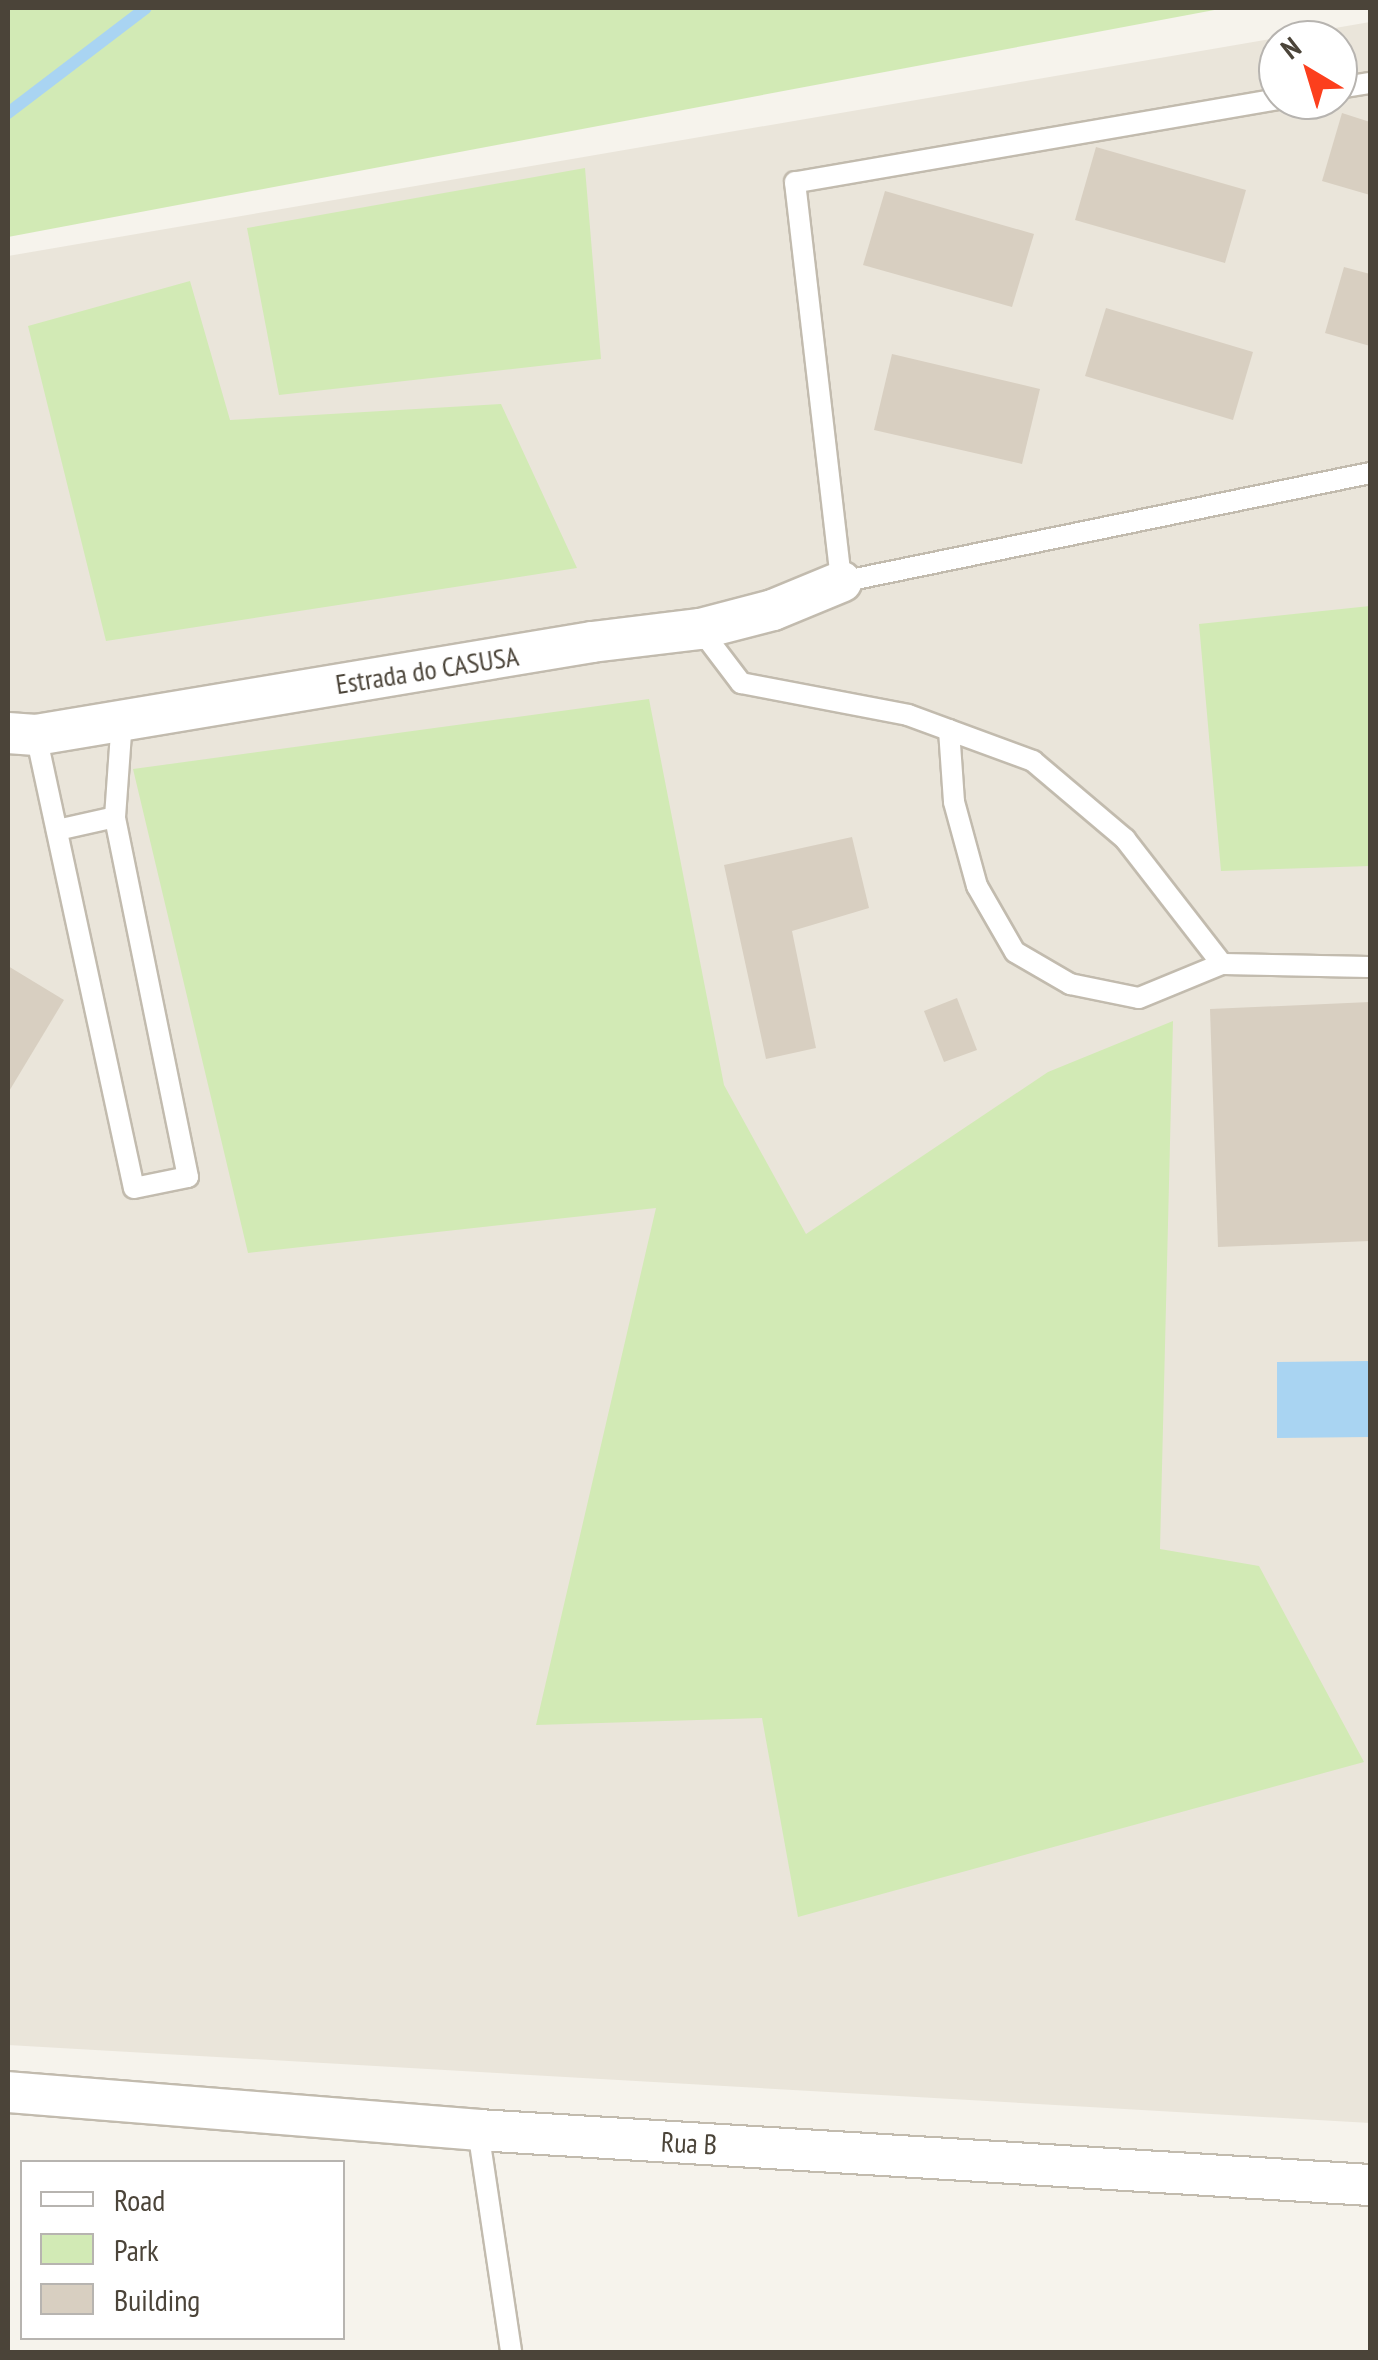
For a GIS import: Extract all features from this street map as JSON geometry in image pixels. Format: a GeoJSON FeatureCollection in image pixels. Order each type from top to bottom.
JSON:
{"type":"FeatureCollection","features":[{"type":"Feature","properties":{"kind":"street","name":"Estrada do CASUSA"},"geometry":{"type":"LineString","coordinates":[[22,734],[592,642],[700,630],[773,610],[841,582]]}},
{"type":"Feature","properties":{"kind":"street","name":"Rua B"},"geometry":{"type":"LineString","coordinates":[[8,2092],[478,2130],[1370,2185]]}},
{"type":"Feature","properties":{"kind":"lane"},"geometry":{"type":"LineString","coordinates":[[1258,102],[795,182],[841,582],[1370,473]]}},
{"type":"Feature","properties":{"kind":"lane"},"geometry":{"type":"LineString","coordinates":[[700,630],[741,683],[908,716],[1033,761],[1112,828],[1222,964]]}},
{"type":"Feature","properties":{"kind":"lane"},"geometry":{"type":"LineString","coordinates":[[22,734],[57,830],[134,1188],[188,1177],[115,817],[122,720]]}},
{"type":"Feature","properties":{"kind":"lane"},"geometry":{"type":"LineString","coordinates":[[949,730],[954,802],[976,886],[1015,952],[1070,984],[1139,998],[1222,964],[1370,967]]}},
{"type":"Feature","properties":{"kind":"lane"},"geometry":{"type":"LineString","coordinates":[[57,830],[115,817]]}},
{"type":"Feature","properties":{"kind":"lane"},"geometry":{"type":"LineString","coordinates":[[478,2130],[511,2352]]}},
{"type":"Feature","properties":{"kind":"shaded area"},"geometry":{"type":"Polygon","coordinates":[[[1370,22],[1370,2123],[8,2045],[8,256],[1258,41],[1258,120],[1358,120],[1358,24],[1370,22]]]}},
{"type":"Feature","properties":{"kind":"green space"},"geometry":{"type":"Polygon","coordinates":[[[8,8],[1225,8],[8,237],[8,8]]]}},
{"type":"Feature","properties":{"kind":"green space"},"geometry":{"type":"Polygon","coordinates":[[[585,168],[601,359],[279,395],[247,228],[585,168]]]}},
{"type":"Feature","properties":{"kind":"green space"},"geometry":{"type":"Polygon","coordinates":[[[190,281],[230,420],[501,404],[577,568],[106,641],[28,326],[190,281]]]}},
{"type":"Feature","properties":{"kind":"green space"},"geometry":{"type":"Polygon","coordinates":[[[1370,606],[1370,866],[1221,871],[1199,624],[1370,606]]]}},
{"type":"Feature","properties":{"kind":"green space"},"geometry":{"type":"Polygon","coordinates":[[[649,699],[724,1085],[806,1234],[1048,1072],[1173,1021],[1160,1549],[1259,1566],[1364,1762],[798,1917],[762,1718],[536,1725],[656,1208],[248,1253],[133,769],[649,699]]]}},
{"type":"Feature","properties":{"kind":"water"},"geometry":{"type":"Polygon","coordinates":[[[1370,1361],[1370,1437],[1277,1438],[1277,1362],[1370,1361]]]}},
{"type":"Feature","properties":{"kind":"building"},"geometry":{"type":"Polygon","coordinates":[[[1358,118],[1370,122],[1370,195],[1322,181],[1340,120],[1358,118]]]}},
{"type":"Feature","properties":{"kind":"building"},"geometry":{"type":"Polygon","coordinates":[[[1096,147],[1246,190],[1225,263],[1075,220],[1096,147]]]}},
{"type":"Feature","properties":{"kind":"building"},"geometry":{"type":"Polygon","coordinates":[[[885,191],[1034,234],[1012,307],[863,265],[885,191]]]}},
{"type":"Feature","properties":{"kind":"building"},"geometry":{"type":"Polygon","coordinates":[[[1344,267],[1370,274],[1370,346],[1325,333],[1344,267]]]}},
{"type":"Feature","properties":{"kind":"building"},"geometry":{"type":"Polygon","coordinates":[[[1106,308],[1253,352],[1233,420],[1085,376],[1106,308]]]}},
{"type":"Feature","properties":{"kind":"building"},"geometry":{"type":"Polygon","coordinates":[[[892,354],[1040,389],[1022,464],[874,430],[892,354]]]}},
{"type":"Feature","properties":{"kind":"building"},"geometry":{"type":"Polygon","coordinates":[[[852,837],[869,908],[792,931],[816,1048],[766,1059],[724,865],[852,837]]]}},
{"type":"Feature","properties":{"kind":"building"},"geometry":{"type":"Polygon","coordinates":[[[8,966],[64,1000],[8,1093],[8,966]]]}},
{"type":"Feature","properties":{"kind":"building"},"geometry":{"type":"Polygon","coordinates":[[[957,998],[977,1050],[944,1062],[924,1011],[957,998]]]}},
{"type":"Feature","properties":{"kind":"building"},"geometry":{"type":"Polygon","coordinates":[[[1370,1002],[1370,1241],[1218,1247],[1210,1009],[1370,1002]]]}},
{"type":"Feature","properties":{"kind":"waterway"},"geometry":{"type":"LineString","coordinates":[[8,113],[146,8]]}}]}
